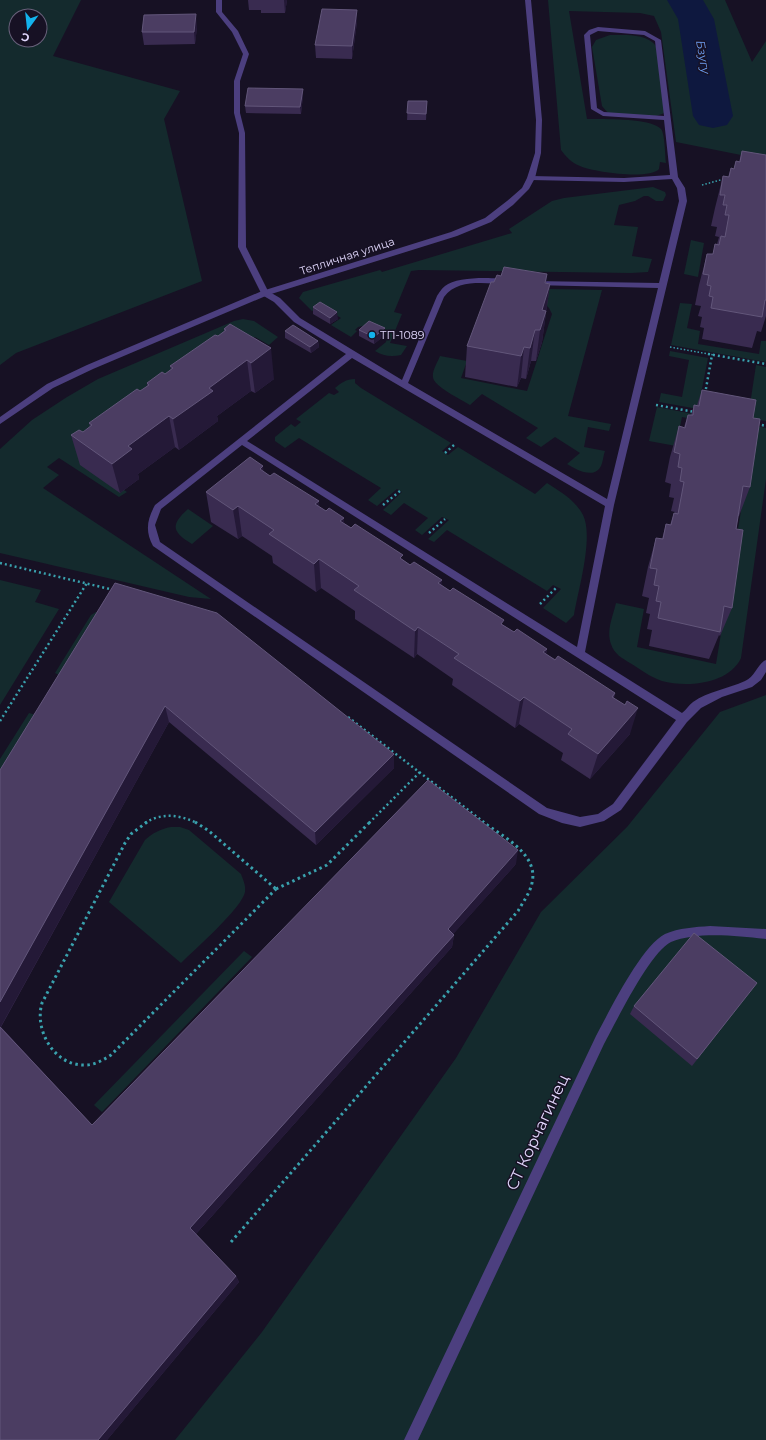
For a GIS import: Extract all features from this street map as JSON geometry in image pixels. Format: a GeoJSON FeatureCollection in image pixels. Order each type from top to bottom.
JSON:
{"type":"FeatureCollection","features":[{"type":"Feature","properties":{"kind":"street"},"geometry":{"type":"LineString","coordinates":[[219,0],[219,12],[236,31],[246,54],[237,81],[237,112],[242,133],[242,247],[265,293],[277,300],[297,320],[352,354],[610,505]]}},
{"type":"Feature","properties":{"kind":"street","name":"Тепличная улица"},"geometry":{"type":"LineString","coordinates":[[0,421],[50,386],[83,370],[265,293],[454,234],[488,220],[510,203],[525,189],[531,178],[538,153],[539,120],[528,0]]}},
{"type":"Feature","properties":{"kind":"street"},"geometry":{"type":"LineString","coordinates":[[580,654],[610,505],[683,201],[681,188],[674,177],[658,40],[646,34],[598,29],[591,31],[587,35],[594,109],[603,114],[667,118]]}},
{"type":"Feature","properties":{"kind":"street"},"geometry":{"type":"LineString","coordinates":[[531,178],[624,180],[674,177]]}},
{"type":"Feature","properties":{"kind":"street"},"geometry":{"type":"LineString","coordinates":[[404,384],[441,296],[448,288],[460,283],[512,282]]}},
{"type":"Feature","properties":{"kind":"street"},"geometry":{"type":"LineString","coordinates":[[527,283],[663,286]]}},
{"type":"Feature","properties":{"kind":"street"},"geometry":{"type":"LineString","coordinates":[[352,354],[158,507],[151,521],[150,532],[156,544],[543,810],[562,818],[580,822],[600,818],[617,807],[683,719],[697,705],[719,694],[749,684],[758,677],[766,664]]}},
{"type":"Feature","properties":{"kind":"street"},"geometry":{"type":"LineString","coordinates":[[241,441],[683,719]]}},
{"type":"Feature","properties":{"kind":"street","name":"СТ Корчагинец"},"geometry":{"type":"LineString","coordinates":[[411,1440],[600,1040],[635,975],[660,944],[677,935],[714,931],[766,934]]}},
{"type":"Feature","properties":{"kind":"path"},"geometry":{"type":"LineString","coordinates":[[697,186],[726,179]]}},
{"type":"Feature","properties":{"kind":"path"},"geometry":{"type":"LineString","coordinates":[[668,347],[766,364]]}},
{"type":"Feature","properties":{"kind":"path"},"geometry":{"type":"LineString","coordinates":[[704,399],[712,355]]}},
{"type":"Feature","properties":{"kind":"path"},"geometry":{"type":"LineString","coordinates":[[654,404],[702,413]]}},
{"type":"Feature","properties":{"kind":"path"},"geometry":{"type":"LineString","coordinates":[[752,423],[766,426]]}},
{"type":"Feature","properties":{"kind":"path"},"geometry":{"type":"LineString","coordinates":[[445,453],[454,445]]}},
{"type":"Feature","properties":{"kind":"path"},"geometry":{"type":"LineString","coordinates":[[0,564],[87,583],[116,591]]}},
{"type":"Feature","properties":{"kind":"path"},"geometry":{"type":"LineString","coordinates":[[0,721],[87,583]]}},
{"type":"Feature","properties":{"kind":"path"},"geometry":{"type":"LineString","coordinates":[[230,1242],[518,911],[529,894],[533,880],[532,866],[524,853],[346,716]]}},
{"type":"Feature","properties":{"kind":"path"},"geometry":{"type":"LineString","coordinates":[[276,889],[197,822],[179,816],[163,815],[147,820],[132,832],[125,843],[43,999],[38,1016],[41,1031],[48,1045],[62,1058],[81,1065],[95,1063],[111,1055],[276,889],[288,882],[313,873],[327,865],[420,772]]}},
{"type":"Feature","properties":{"kind":"green space"},"geometry":{"type":"Polygon","coordinates":[[[0,0],[81,0],[53,56],[180,91],[164,119],[202,281],[16,353],[0,365],[0,0]]]}},
{"type":"Feature","properties":{"kind":"green space"},"geometry":{"type":"Polygon","coordinates":[[[548,0],[725,0],[752,62],[766,41],[766,163],[756,158],[676,142],[661,32],[654,16],[640,13],[569,11],[587,119],[638,121],[656,125],[662,132],[666,163],[660,162],[659,169],[644,174],[621,174],[596,171],[577,165],[561,150],[548,0]]]}},
{"type":"Feature","properties":{"kind":"green space"},"geometry":{"type":"Polygon","coordinates":[[[610,35],[641,37],[652,42],[656,46],[667,111],[656,116],[608,113],[602,106],[592,47],[596,40],[610,35]]]}},
{"type":"Feature","properties":{"kind":"green space"},"geometry":{"type":"Polygon","coordinates":[[[653,187],[665,192],[666,195],[663,201],[656,201],[648,196],[644,196],[635,201],[619,205],[614,225],[638,227],[632,256],[652,259],[648,272],[411,271],[394,312],[402,314],[390,343],[407,346],[401,355],[387,356],[375,351],[386,342],[388,335],[367,325],[358,327],[355,330],[357,331],[351,337],[331,325],[341,318],[321,306],[312,311],[299,298],[303,292],[380,270],[382,272],[512,233],[509,229],[552,201],[564,198],[653,187]]]}},
{"type":"Feature","properties":{"kind":"green space"},"geometry":{"type":"Polygon","coordinates":[[[691,240],[704,243],[698,277],[684,274],[691,240]]]}},
{"type":"Feature","properties":{"kind":"green space"},"geometry":{"type":"Polygon","coordinates":[[[500,288],[602,290],[568,416],[611,424],[609,431],[588,427],[584,447],[605,451],[601,465],[596,472],[583,472],[567,464],[580,453],[555,437],[541,447],[526,438],[538,428],[482,394],[470,405],[434,381],[433,372],[440,356],[467,361],[461,378],[527,391],[552,314],[544,303],[500,288]]]}},
{"type":"Feature","properties":{"kind":"green space"},"geometry":{"type":"Polygon","coordinates":[[[680,303],[692,304],[687,328],[700,331],[698,344],[759,354],[761,341],[766,341],[766,362],[671,345],[680,303]]]}},
{"type":"Feature","properties":{"kind":"green space"},"geometry":{"type":"Polygon","coordinates":[[[243,319],[254,321],[278,337],[269,345],[255,337],[83,463],[127,492],[119,497],[59,458],[47,467],[59,475],[43,488],[211,599],[189,597],[0,553],[0,449],[32,420],[98,379],[234,321],[243,319]]]}},
{"type":"Feature","properties":{"kind":"green space"},"geometry":{"type":"Polygon","coordinates":[[[670,351],[708,358],[698,409],[659,402],[661,393],[682,397],[689,360],[669,356],[670,351]]]}},
{"type":"Feature","properties":{"kind":"green space"},"geometry":{"type":"Polygon","coordinates":[[[756,365],[766,367],[766,421],[748,418],[756,365]]]}},
{"type":"Feature","properties":{"kind":"green space"},"geometry":{"type":"Polygon","coordinates":[[[355,379],[355,383],[361,388],[451,443],[442,451],[448,455],[458,447],[535,494],[547,483],[576,505],[583,515],[586,525],[586,550],[582,579],[574,615],[566,623],[543,608],[561,589],[553,585],[547,591],[447,530],[434,542],[428,539],[449,520],[442,517],[422,535],[415,530],[428,518],[404,503],[391,515],[383,510],[402,492],[397,489],[377,506],[368,500],[381,488],[299,438],[285,448],[275,441],[275,437],[291,424],[295,427],[301,422],[296,419],[329,393],[334,395],[339,392],[335,388],[339,384],[355,379]]]}},
{"type":"Feature","properties":{"kind":"green space"},"geometry":{"type":"Polygon","coordinates":[[[657,407],[766,428],[766,479],[741,658],[735,667],[727,674],[717,679],[695,684],[662,681],[645,673],[621,657],[612,647],[609,634],[610,624],[616,603],[644,609],[637,647],[716,664],[754,431],[682,417],[676,446],[649,441],[657,407]]]}},
{"type":"Feature","properties":{"kind":"green space"},"geometry":{"type":"Polygon","coordinates":[[[188,509],[213,526],[192,544],[180,536],[176,528],[178,520],[188,509]]]}},
{"type":"Feature","properties":{"kind":"green space"},"geometry":{"type":"Polygon","coordinates":[[[0,580],[41,590],[35,602],[59,609],[0,705],[0,580]]]}},
{"type":"Feature","properties":{"kind":"green space"},"geometry":{"type":"Polygon","coordinates":[[[96,612],[100,613],[61,676],[55,673],[91,615],[96,612]]]}},
{"type":"Feature","properties":{"kind":"green space"},"geometry":{"type":"Polygon","coordinates":[[[766,695],[766,1440],[175,1440],[262,1332],[456,1058],[541,912],[627,827],[720,712],[766,695]]]}},
{"type":"Feature","properties":{"kind":"green space"},"geometry":{"type":"Polygon","coordinates":[[[29,713],[36,715],[0,773],[0,759],[29,713]]]}},
{"type":"Feature","properties":{"kind":"green space"},"geometry":{"type":"Polygon","coordinates":[[[180,827],[189,830],[241,874],[245,887],[245,892],[242,899],[236,908],[217,929],[181,963],[109,902],[145,840],[163,829],[180,827]]]}},
{"type":"Feature","properties":{"kind":"green space"},"geometry":{"type":"Polygon","coordinates":[[[244,951],[252,957],[102,1112],[94,1105],[244,951]]]}},
{"type":"Feature","properties":{"kind":"building"},"geometry":{"type":"Polygon","coordinates":[[[322,9],[357,10],[352,46],[315,45],[322,9]]]}},
{"type":"Feature","properties":{"kind":"building"},"geometry":{"type":"Polygon","coordinates":[[[196,14],[194,32],[142,32],[144,15],[196,14]]]}},
{"type":"Feature","properties":{"kind":"building"},"geometry":{"type":"Polygon","coordinates":[[[248,88],[303,89],[300,107],[245,106],[248,88]]]}},
{"type":"Feature","properties":{"kind":"building"},"geometry":{"type":"Polygon","coordinates":[[[408,101],[427,101],[426,114],[407,113],[408,101]]]}},
{"type":"Feature","properties":{"kind":"building"},"geometry":{"type":"Polygon","coordinates":[[[742,151],[766,155],[766,300],[762,317],[711,308],[713,297],[709,296],[711,286],[707,285],[709,275],[703,274],[707,254],[713,254],[715,244],[719,245],[721,236],[725,237],[729,215],[725,215],[727,205],[723,205],[725,195],[720,195],[723,176],[729,177],[731,168],[734,169],[736,161],[740,162],[742,151]]]}},
{"type":"Feature","properties":{"kind":"building"},"geometry":{"type":"Polygon","coordinates":[[[504,267],[547,274],[545,283],[550,284],[542,310],[546,311],[540,330],[535,330],[530,348],[524,347],[521,356],[467,346],[491,282],[494,282],[497,275],[501,276],[504,267]]]}},
{"type":"Feature","properties":{"kind":"building"},"geometry":{"type":"Polygon","coordinates":[[[320,302],[337,312],[330,318],[313,307],[320,302]]]}},
{"type":"Feature","properties":{"kind":"building"},"geometry":{"type":"Polygon","coordinates":[[[369,321],[385,328],[374,337],[359,330],[369,321]]]}},
{"type":"Feature","properties":{"kind":"building"},"geometry":{"type":"Polygon","coordinates":[[[230,324],[271,348],[251,363],[247,360],[209,388],[213,391],[173,419],[169,416],[128,446],[132,449],[112,464],[71,435],[79,430],[83,432],[92,425],[89,423],[137,389],[140,391],[149,385],[147,383],[162,372],[165,374],[173,368],[170,366],[215,335],[218,336],[226,330],[224,329],[230,324]]]}},
{"type":"Feature","properties":{"kind":"building"},"geometry":{"type":"Polygon","coordinates":[[[293,325],[318,341],[310,347],[285,331],[293,325]]]}},
{"type":"Feature","properties":{"kind":"building"},"geometry":{"type":"Polygon","coordinates":[[[702,390],[756,400],[753,418],[760,419],[750,487],[743,486],[736,529],[743,530],[732,608],[724,606],[720,632],[658,618],[661,602],[656,601],[659,586],[654,585],[657,569],[650,568],[656,538],[663,539],[666,524],[671,525],[674,513],[678,514],[684,482],[680,481],[682,468],[678,467],[680,454],[674,452],[679,426],[685,428],[688,415],[693,415],[694,405],[699,406],[702,390]]]}},
{"type":"Feature","properties":{"kind":"building"},"geometry":{"type":"Polygon","coordinates":[[[250,457],[263,466],[260,469],[270,476],[274,473],[319,501],[315,504],[326,511],[329,508],[344,518],[340,521],[351,528],[355,524],[403,555],[400,558],[410,565],[414,562],[442,580],[438,583],[450,591],[453,588],[504,620],[501,624],[514,632],[517,629],[547,649],[543,652],[555,660],[558,656],[615,693],[612,697],[625,705],[627,701],[638,708],[598,754],[568,734],[572,729],[524,697],[520,701],[454,658],[459,654],[418,627],[415,631],[354,590],[359,586],[319,559],[314,564],[269,534],[274,530],[238,506],[233,510],[206,492],[250,457]]]}},
{"type":"Feature","properties":{"kind":"building"},"geometry":{"type":"Polygon","coordinates":[[[115,583],[217,613],[394,754],[315,832],[165,706],[0,1002],[0,770],[115,583]]]}},
{"type":"Feature","properties":{"kind":"building"},"geometry":{"type":"Polygon","coordinates":[[[428,780],[518,850],[448,929],[454,935],[190,1228],[236,1276],[98,1440],[0,1440],[0,1027],[92,1125],[428,780]]]}},
{"type":"Feature","properties":{"kind":"building"},"geometry":{"type":"Polygon","coordinates":[[[694,933],[757,983],[697,1059],[634,1006],[694,933]]]}},
{"type":"Feature","properties":{"kind":"waterway","name":"Бзугу"},"geometry":{"type":"LineString","coordinates":[[685,0],[696,19],[713,116]]}},
{"type":"Feature","properties":{"kind":"place","name":"ТП-1089"},"geometry":{"type":"Point","coordinates":[372,335]}}]}
